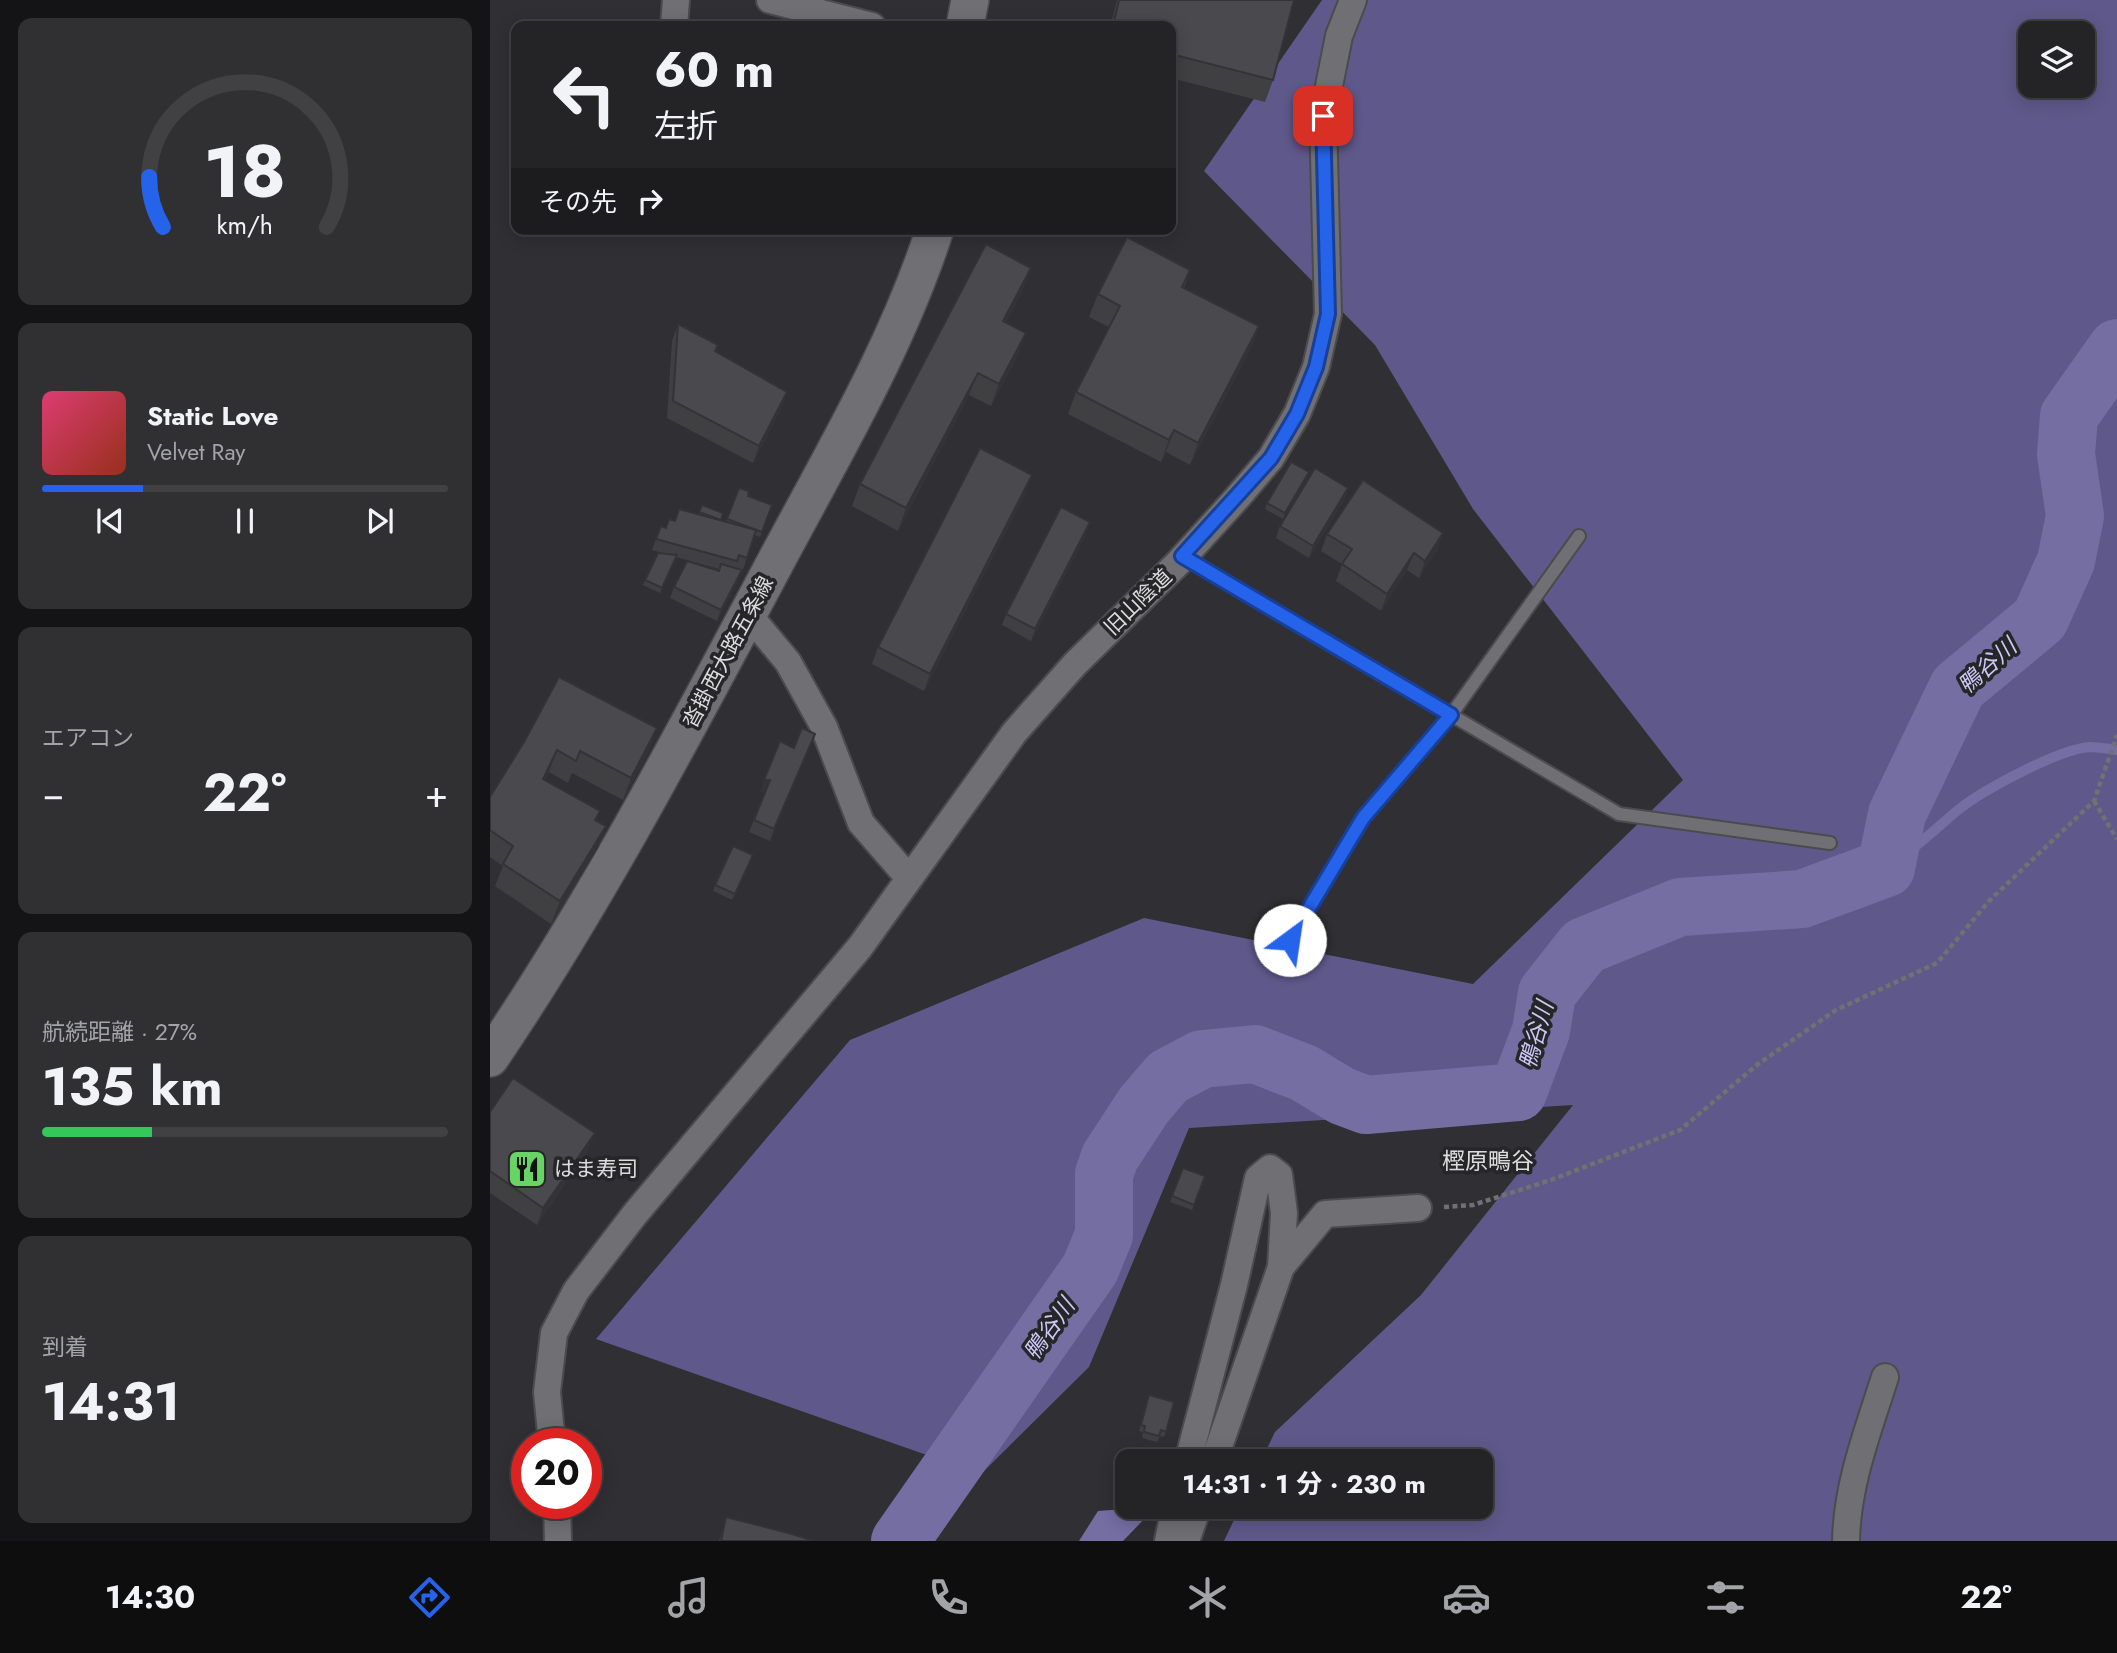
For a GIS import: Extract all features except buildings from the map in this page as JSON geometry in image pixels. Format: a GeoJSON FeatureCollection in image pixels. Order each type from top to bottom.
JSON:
{"type":"FeatureCollection","features":[{"type":"Feature","properties":{"kind":"main road"},"geometry":{"type":"LineString","coordinates":[[966,21],[970,0]]}},
{"type":"Feature","properties":{"kind":"main road","name":"沓掛西大路五条線"},"geometry":{"type":"LineString","coordinates":[[490,1058],[559,956],[631,832],[890,346],[917,286],[933,235]]}},
{"type":"Feature","properties":{"kind":"street"},"geometry":{"type":"LineString","coordinates":[[674,21],[676,0]]}},
{"type":"Feature","properties":{"kind":"street"},"geometry":{"type":"LineString","coordinates":[[770,0],[852,21]]}},
{"type":"Feature","properties":{"kind":"street","name":"旧山陰道"},"geometry":{"type":"LineString","coordinates":[[550,1428],[547,1392],[554,1333],[576,1292],[635,1214],[860,947],[1014,733],[1075,664],[1182,556],[1271,458],[1297,414],[1316,367],[1328,314],[1323,116],[1339,36],[1353,0]]}},
{"type":"Feature","properties":{"kind":"street"},"geometry":{"type":"LineString","coordinates":[[748,614],[788,662],[824,727],[861,823],[908,877]]}},
{"type":"Feature","properties":{"kind":"street"},"geometry":{"type":"LineString","coordinates":[[1191,1449],[1234,1285],[1258,1178],[1270,1168],[1279,1175],[1284,1213],[1281,1266],[1218,1449]]}},
{"type":"Feature","properties":{"kind":"street"},"geometry":{"type":"LineString","coordinates":[[1281,1266],[1325,1214],[1418,1208]]}},
{"type":"Feature","properties":{"kind":"street"},"geometry":{"type":"LineString","coordinates":[[1846,1541],[1846,1507],[1885,1377]]}},
{"type":"Feature","properties":{"kind":"street"},"geometry":{"type":"LineString","coordinates":[[557,1519],[558,1541]]}},
{"type":"Feature","properties":{"kind":"street"},"geometry":{"type":"LineString","coordinates":[[1168,1541],[1173,1519]]}},
{"type":"Feature","properties":{"kind":"street"},"geometry":{"type":"LineString","coordinates":[[1186,1541],[1194,1519]]}},
{"type":"Feature","properties":{"kind":"lane"},"geometry":{"type":"LineString","coordinates":[[1290,940],[1363,818],[1451,715],[1579,536]]}},
{"type":"Feature","properties":{"kind":"lane"},"geometry":{"type":"LineString","coordinates":[[1182,556],[1619,814],[1830,843]]}},
{"type":"Feature","properties":{"kind":"path"},"geometry":{"type":"LineString","coordinates":[[1418,1208],[1473,1205],[1551,1180],[1680,1130],[1758,1064],[1836,1010],[1937,963],[1989,901],[2094,801],[2117,735]]}},
{"type":"Feature","properties":{"kind":"path"},"geometry":{"type":"LineString","coordinates":[[2094,801],[2117,839]]}},
{"type":"Feature","properties":{"kind":"shaded area"},"geometry":{"type":"Polygon","coordinates":[[[1322,0],[2117,0],[2117,1541],[1224,1541],[1234,1519],[1493,1519],[1493,1449],[1267,1449],[1275,1432],[1421,1295],[1573,1105],[1189,1128],[1089,1367],[981,1474],[596,1339],[850,1040],[1144,918],[1473,984],[1683,780],[1473,509],[1375,345],[1204,171],[1322,0]]]}},
{"type":"Feature","properties":{"kind":"shaded area"},"geometry":{"type":"Polygon","coordinates":[[[1115,1510],[1115,1519],[1144,1519],[1123,1541],[1079,1541],[1098,1511],[1115,1510]]]}},
{"type":"Feature","properties":{"kind":"waterway","name":"鴨谷川"},"geometry":{"type":"LineString","coordinates":[[900,1541],[1090,1269],[1104,1235],[1104,1174],[1110,1157],[1144,1105],[1168,1077],[1202,1059],[1255,1054],[1304,1073],[1342,1096],[1366,1105],[1518,1092],[1541,1031],[1547,993],[1584,946],[1680,907],[1802,899],[1886,868],[1897,814],[1958,687],[2040,619],[2066,561],[2075,516],[2066,454],[2069,416],[2117,348]]}},
{"type":"Feature","properties":{"kind":"waterway"},"geometry":{"type":"LineString","coordinates":[[1886,868],[1958,810],[2022,772],[2076,749],[2090,747],[2117,750]]}},
{"type":"Feature","properties":{"kind":"place","name":"はま寿司"},"geometry":{"type":"Point","coordinates":[527,1169]}},
{"type":"Feature","properties":{"kind":"district","name":"樫原鴫谷"},"geometry":{"type":"Point","coordinates":[1488,1161]}},
{"type":"Feature","properties":{"kind":"route"},"geometry":{"type":"LineString","coordinates":[[1290,940],[1363,818],[1451,715],[1182,556],[1271,458],[1297,414],[1316,367],[1328,314],[1323,116]]}}]}
